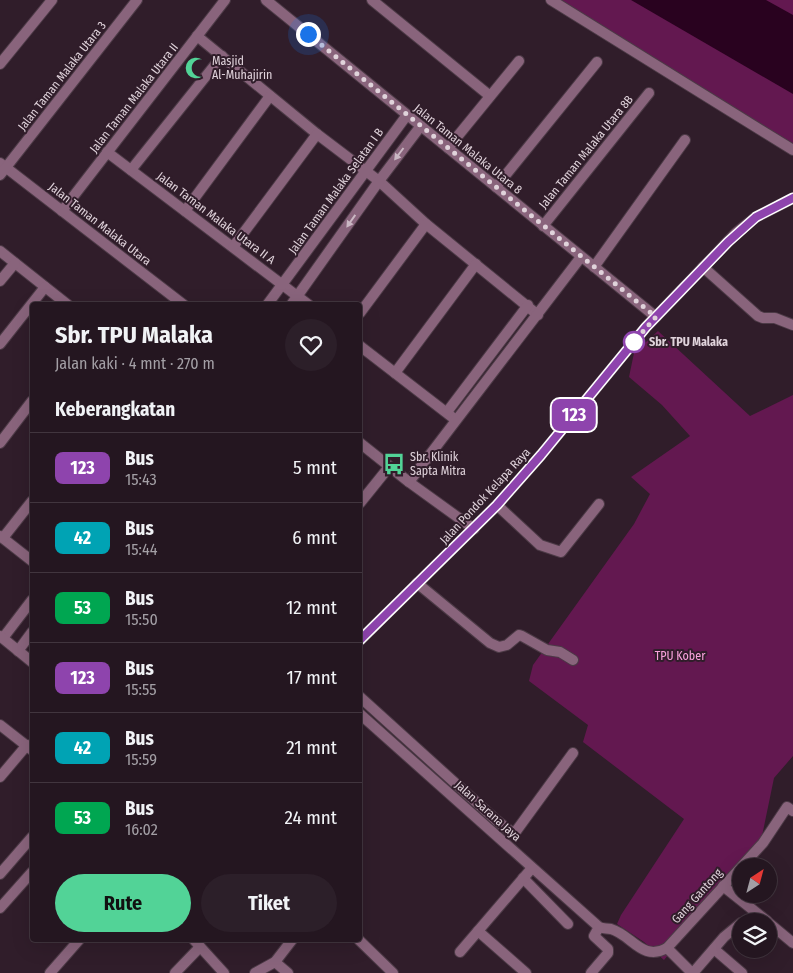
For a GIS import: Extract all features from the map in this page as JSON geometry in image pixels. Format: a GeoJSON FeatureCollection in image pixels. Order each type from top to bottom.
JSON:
{"type":"FeatureCollection","features":[{"type":"Feature","properties":{"kind":"street"},"geometry":{"type":"LineString","coordinates":[[0,64],[52,0]]}},
{"type":"Feature","properties":{"kind":"street","name":"Jalan Taman Malaka Utara 3"},"geometry":{"type":"LineString","coordinates":[[2,169],[137,0]]}},
{"type":"Feature","properties":{"kind":"street","name":"Jalan Taman Malaka Utara II"},"geometry":{"type":"LineString","coordinates":[[62,211],[225,0]]}},
{"type":"Feature","properties":{"kind":"street","name":"Jalan Taman Malaka Utara 8"},"geometry":{"type":"LineString","coordinates":[[266,0],[656,317]]}},
{"type":"Feature","properties":{"kind":"street"},"geometry":{"type":"LineString","coordinates":[[372,0],[490,96]]}},
{"type":"Feature","properties":{"kind":"street"},"geometry":{"type":"LineString","coordinates":[[551,0],[793,150]]}},
{"type":"Feature","properties":{"kind":"street"},"geometry":{"type":"LineString","coordinates":[[197,36],[317,134],[379,181],[426,224],[538,315]]}},
{"type":"Feature","properties":{"kind":"street"},"geometry":{"type":"LineString","coordinates":[[131,170],[222,56]]}},
{"type":"Feature","properties":{"kind":"street"},"geometry":{"type":"LineString","coordinates":[[448,148],[519,61]]}},
{"type":"Feature","properties":{"kind":"street"},"geometry":{"type":"LineString","coordinates":[[496,187],[597,62]]}},
{"type":"Feature","properties":{"kind":"street","name":"Jalan Taman Malaka Utara 8B"},"geometry":{"type":"LineString","coordinates":[[543,226],[649,93]]}},
{"type":"Feature","properties":{"kind":"street"},"geometry":{"type":"LineString","coordinates":[[185,211],[270,96]]}},
{"type":"Feature","properties":{"kind":"street","name":"Jalan Taman Malaka Selatan I B"},"geometry":{"type":"LineString","coordinates":[[270,302],[284,285],[365,170],[407,115]]}},
{"type":"Feature","properties":{"kind":"street"},"geometry":{"type":"LineString","coordinates":[[293,302],[379,181],[420,127]]}},
{"type":"Feature","properties":{"kind":"street"},"geometry":{"type":"LineString","coordinates":[[234,247],[317,134]]}},
{"type":"Feature","properties":{"kind":"street"},"geometry":{"type":"LineString","coordinates":[[594,267],[684,140]]}},
{"type":"Feature","properties":{"kind":"street","name":"Jalan Taman Malaka Utara II A"},"geometry":{"type":"LineString","coordinates":[[107,152],[305,302]]}},
{"type":"Feature","properties":{"kind":"street","name":"Jalan Taman Malaka Utara"},"geometry":{"type":"LineString","coordinates":[[2,169],[62,211],[180,302]]}},
{"type":"Feature","properties":{"kind":"street","name":"Jalan Pondok Kelapa Raya"},"geometry":{"type":"LineString","coordinates":[[362,638],[497,505],[541,455],[646,327],[736,233],[756,217],[793,198]]}},
{"type":"Feature","properties":{"kind":"street"},"geometry":{"type":"LineString","coordinates":[[362,309],[426,224]]}},
{"type":"Feature","properties":{"kind":"street"},"geometry":{"type":"LineString","coordinates":[[0,251],[64,302]]}},
{"type":"Feature","properties":{"kind":"street"},"geometry":{"type":"LineString","coordinates":[[409,482],[581,257]]}},
{"type":"Feature","properties":{"kind":"street"},"geometry":{"type":"LineString","coordinates":[[0,281],[15,263]]}},
{"type":"Feature","properties":{"kind":"street"},"geometry":{"type":"LineString","coordinates":[[395,373],[476,264]]}},
{"type":"Feature","properties":{"kind":"street"},"geometry":{"type":"LineString","coordinates":[[703,268],[758,316],[776,318],[793,325]]}},
{"type":"Feature","properties":{"kind":"street"},"geometry":{"type":"LineString","coordinates":[[33,302],[45,287]]}},
{"type":"Feature","properties":{"kind":"street"},"geometry":{"type":"LineString","coordinates":[[447,412],[528,305]]}},
{"type":"Feature","properties":{"kind":"street"},"geometry":{"type":"LineString","coordinates":[[0,344],[30,306]]}},
{"type":"Feature","properties":{"kind":"street"},"geometry":{"type":"LineString","coordinates":[[362,348],[456,420]]}},
{"type":"Feature","properties":{"kind":"street"},"geometry":{"type":"LineString","coordinates":[[0,443],[30,404]]}},
{"type":"Feature","properties":{"kind":"street"},"geometry":{"type":"LineString","coordinates":[[362,445],[409,482],[474,529]]}},
{"type":"Feature","properties":{"kind":"street"},"geometry":{"type":"LineString","coordinates":[[362,500],[389,466]]}},
{"type":"Feature","properties":{"kind":"street"},"geometry":{"type":"LineString","coordinates":[[30,503],[2,537],[30,559]]}},
{"type":"Feature","properties":{"kind":"street"},"geometry":{"type":"LineString","coordinates":[[497,505],[540,545],[561,552],[599,504]]}},
{"type":"Feature","properties":{"kind":"street"},"geometry":{"type":"LineString","coordinates":[[417,584],[495,645],[500,647],[507,645],[519,636],[522,636],[547,650],[560,652],[573,660]]}},
{"type":"Feature","properties":{"kind":"street"},"geometry":{"type":"LineString","coordinates":[[30,602],[1,637],[30,660]]}},
{"type":"Feature","properties":{"kind":"street"},"geometry":{"type":"LineString","coordinates":[[18,651],[30,635]]}},
{"type":"Feature","properties":{"kind":"street"},"geometry":{"type":"LineString","coordinates":[[362,699],[496,820],[514,834],[573,753]]}},
{"type":"Feature","properties":{"kind":"street","name":"Jalan Sarana Jaya"},"geometry":{"type":"LineString","coordinates":[[362,716],[599,927]]}},
{"type":"Feature","properties":{"kind":"street"},"geometry":{"type":"LineString","coordinates":[[0,725],[30,748],[0,777]]}},
{"type":"Feature","properties":{"kind":"street","name":"Gang Gantong"},"geometry":{"type":"LineString","coordinates":[[667,948],[763,843],[787,807],[793,811]]}},
{"type":"Feature","properties":{"kind":"street"},"geometry":{"type":"LineString","coordinates":[[0,874],[30,839]]}},
{"type":"Feature","properties":{"kind":"street"},"geometry":{"type":"LineString","coordinates":[[460,952],[532,868]]}},
{"type":"Feature","properties":{"kind":"street"},"geometry":{"type":"LineString","coordinates":[[0,908],[30,874]]}},
{"type":"Feature","properties":{"kind":"street"},"geometry":{"type":"LineString","coordinates":[[523,878],[568,924]]}},
{"type":"Feature","properties":{"kind":"street"},"geometry":{"type":"LineString","coordinates":[[723,886],[757,913]]}},
{"type":"Feature","properties":{"kind":"street"},"geometry":{"type":"LineString","coordinates":[[750,913],[753,910]]}},
{"type":"Feature","properties":{"kind":"street"},"geometry":{"type":"LineString","coordinates":[[591,973],[608,952],[608,949],[594,936],[599,927],[611,929],[646,951],[653,953],[667,948],[693,973],[732,930]]}},
{"type":"Feature","properties":{"kind":"street"},"geometry":{"type":"LineString","coordinates":[[777,930],[793,943]]}},
{"type":"Feature","properties":{"kind":"street"},"geometry":{"type":"LineString","coordinates":[[478,931],[526,973]]}},
{"type":"Feature","properties":{"kind":"street"},"geometry":{"type":"LineString","coordinates":[[50,973],[77,942]]}},
{"type":"Feature","properties":{"kind":"street"},"geometry":{"type":"LineString","coordinates":[[255,973],[275,962],[290,942]]}},
{"type":"Feature","properties":{"kind":"street"},"geometry":{"type":"LineString","coordinates":[[361,942],[394,973]]}},
{"type":"Feature","properties":{"kind":"street"},"geometry":{"type":"LineString","coordinates":[[176,973],[197,944],[224,973]]}},
{"type":"Feature","properties":{"kind":"street"},"geometry":{"type":"LineString","coordinates":[[714,948],[742,973]]}},
{"type":"Feature","properties":{"kind":"street"},"geometry":{"type":"LineString","coordinates":[[275,962],[288,973]]}},
{"type":"Feature","properties":{"kind":"green space"},"geometry":{"type":"Polygon","coordinates":[[[551,0],[793,0],[793,150],[551,0]]]}},
{"type":"Feature","properties":{"kind":"green space","name":"TPU Kober"},"geometry":{"type":"Polygon","coordinates":[[[658,331],[750,416],[793,395],[793,756],[774,778],[757,858],[732,858],[732,886],[664,960],[644,942],[617,924],[684,819],[583,742],[588,725],[529,681],[533,665],[634,524],[650,494],[631,477],[690,436],[662,405],[629,377],[634,353],[658,331]]]}},
{"type":"Feature","properties":{"kind":"shaded area"},"geometry":{"type":"Polygon","coordinates":[[[631,0],[766,0],[793,15],[793,94],[631,0]]]}},
{"type":"Feature","properties":{"kind":"bus line","name":"123"},"geometry":{"type":"LineString","coordinates":[[362,638],[497,505],[541,455],[646,327],[736,233],[756,217],[793,198]]}},
{"type":"Feature","properties":{"kind":"place","name":"Masjid Al-Muhajirin"},"geometry":{"type":"Point","coordinates":[196,68]}},
{"type":"Feature","properties":{"kind":"place","name":"Sbr. TPU Malaka"},"geometry":{"type":"Point","coordinates":[634,342]}},
{"type":"Feature","properties":{"kind":"place","name":"Sbr. Klinik Sapta Mitra"},"geometry":{"type":"Point","coordinates":[394,464]}},
{"type":"Feature","properties":{"kind":"route"},"geometry":{"type":"LineString","coordinates":[[308,34],[656,317],[629,347],[634,342]]}}]}
